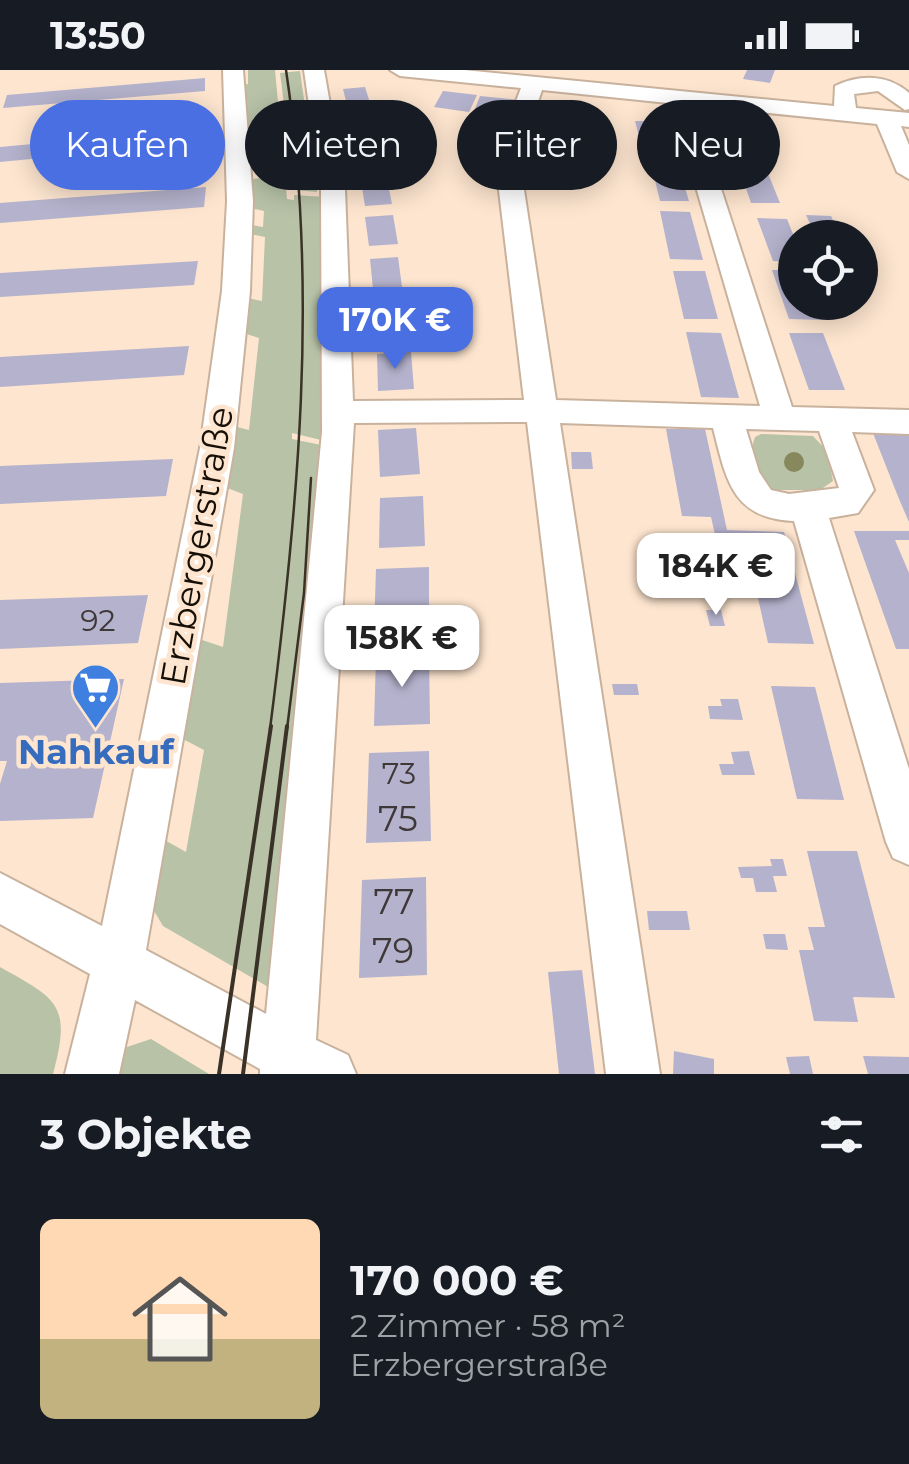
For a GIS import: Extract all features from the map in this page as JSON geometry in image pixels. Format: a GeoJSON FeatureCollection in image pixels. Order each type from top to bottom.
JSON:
{"type":"FeatureCollection","features":[{"type":"Feature","properties":{"kind":"street","name":"Erzbergerstraße"},"geometry":{"type":"LineString","coordinates":[[92,1074],[118,961],[217,448],[236,290],[240,201],[233,70]]}},
{"type":"Feature","properties":{"kind":"street"},"geometry":{"type":"LineString","coordinates":[[0,898],[302,1068],[337,412],[332,189],[314,70]]}},
{"type":"Feature","properties":{"kind":"street"},"geometry":{"type":"LineString","coordinates":[[400,70],[648,94],[705,95],[846,114],[900,114]]}},
{"type":"Feature","properties":{"kind":"street"},"geometry":{"type":"LineString","coordinates":[[648,94],[654,70]]}},
{"type":"Feature","properties":{"kind":"street"},"geometry":{"type":"LineString","coordinates":[[534,83],[506,157],[634,1074]]}},
{"type":"Feature","properties":{"kind":"street"},"geometry":{"type":"LineString","coordinates":[[846,114],[843,91],[853,85],[890,88],[902,96],[900,114],[909,172]]}},
{"type":"Feature","properties":{"kind":"street"},"geometry":{"type":"LineString","coordinates":[[705,95],[686,115],[780,420]]}},
{"type":"Feature","properties":{"kind":"street"},"geometry":{"type":"LineString","coordinates":[[337,412],[543,412],[909,422]]}},
{"type":"Feature","properties":{"kind":"street"},"geometry":{"type":"LineString","coordinates":[[727,420],[745,486],[753,498],[761,504],[808,507],[846,502],[857,490],[831,420]]}},
{"type":"Feature","properties":{"kind":"street"},"geometry":{"type":"LineString","coordinates":[[808,507],[909,842]]}},
{"type":"Feature","properties":{"kind":"green space"},"geometry":{"type":"Polygon","coordinates":[[[248,70],[275,70],[278,100],[245,100],[245,121],[243,85],[248,84],[248,70]]]}},
{"type":"Feature","properties":{"kind":"green space"},"geometry":{"type":"Polygon","coordinates":[[[300,71],[304,100],[283,100],[280,73],[300,71]]]}},
{"type":"Feature","properties":{"kind":"green space"},"geometry":{"type":"Polygon","coordinates":[[[252,190],[286,190],[287,199],[294,200],[294,195],[325,197],[321,203],[332,430],[322,431],[321,440],[292,433],[292,439],[331,447],[270,988],[163,926],[150,904],[161,838],[186,852],[204,750],[179,737],[199,639],[223,647],[243,494],[222,486],[229,425],[249,430],[259,338],[240,332],[242,297],[262,301],[265,237],[245,233],[246,224],[263,227],[264,211],[251,208],[252,190]]]}},
{"type":"Feature","properties":{"kind":"green space"},"geometry":{"type":"Polygon","coordinates":[[[813,436],[827,451],[833,481],[820,490],[771,490],[753,459],[755,437],[813,436]]]}},
{"type":"Feature","properties":{"kind":"green space"},"geometry":{"type":"Polygon","coordinates":[[[0,967],[35,987],[55,1006],[61,1032],[53,1074],[0,1074],[0,967]]]}},
{"type":"Feature","properties":{"kind":"green space"},"geometry":{"type":"Polygon","coordinates":[[[151,1039],[209,1074],[106,1074],[112,1052],[151,1039]]]}},
{"type":"Feature","properties":{"kind":"building"},"geometry":{"type":"Polygon","coordinates":[[[747,70],[775,70],[770,83],[743,79],[747,70]]]}},
{"type":"Feature","properties":{"kind":"building"},"geometry":{"type":"Polygon","coordinates":[[[205,78],[205,91],[98,100],[30,100],[30,106],[3,108],[7,95],[205,78]]]}},
{"type":"Feature","properties":{"kind":"building"},"geometry":{"type":"Polygon","coordinates":[[[365,87],[369,100],[346,100],[343,89],[365,87]]]}},
{"type":"Feature","properties":{"kind":"building"},"geometry":{"type":"Polygon","coordinates":[[[443,91],[477,95],[475,100],[457,100],[457,110],[437,107],[443,91]]]}},
{"type":"Feature","properties":{"kind":"building"},"geometry":{"type":"Polygon","coordinates":[[[480,96],[521,100],[478,100],[480,96]]]}},
{"type":"Feature","properties":{"kind":"building"},"geometry":{"type":"Polygon","coordinates":[[[30,144],[30,159],[0,162],[0,147],[30,144]]]}},
{"type":"Feature","properties":{"kind":"building"},"geometry":{"type":"Polygon","coordinates":[[[206,190],[204,207],[0,223],[0,203],[206,190]]]}},
{"type":"Feature","properties":{"kind":"building"},"geometry":{"type":"Polygon","coordinates":[[[362,190],[389,190],[392,204],[365,206],[362,190]]]}},
{"type":"Feature","properties":{"kind":"building"},"geometry":{"type":"Polygon","coordinates":[[[657,190],[686,190],[689,201],[660,201],[657,190]]]}},
{"type":"Feature","properties":{"kind":"building"},"geometry":{"type":"Polygon","coordinates":[[[747,190],[775,190],[780,203],[751,203],[747,190]]]}},
{"type":"Feature","properties":{"kind":"building"},"geometry":{"type":"Polygon","coordinates":[[[660,211],[690,212],[703,260],[670,259],[660,211]]]}},
{"type":"Feature","properties":{"kind":"building"},"geometry":{"type":"Polygon","coordinates":[[[393,215],[398,244],[369,246],[365,217],[393,215]]]}},
{"type":"Feature","properties":{"kind":"building"},"geometry":{"type":"Polygon","coordinates":[[[806,215],[831,216],[833,220],[808,220],[806,215]]]}},
{"type":"Feature","properties":{"kind":"building"},"geometry":{"type":"Polygon","coordinates":[[[757,218],[787,220],[778,220],[778,261],[773,261],[757,218]]]}},
{"type":"Feature","properties":{"kind":"building"},"geometry":{"type":"Polygon","coordinates":[[[398,257],[402,287],[373,289],[370,259],[398,257]]]}},
{"type":"Feature","properties":{"kind":"building"},"geometry":{"type":"Polygon","coordinates":[[[198,261],[194,285],[0,297],[0,273],[198,261]]]}},
{"type":"Feature","properties":{"kind":"building"},"geometry":{"type":"Polygon","coordinates":[[[673,271],[705,271],[718,319],[684,319],[673,271]]]}},
{"type":"Feature","properties":{"kind":"building"},"geometry":{"type":"Polygon","coordinates":[[[405,300],[407,317],[420,316],[421,327],[427,326],[429,341],[392,343],[391,336],[377,337],[374,303],[405,300]]]}},
{"type":"Feature","properties":{"kind":"building"},"geometry":{"type":"Polygon","coordinates":[[[686,332],[721,333],[739,398],[701,397],[686,332]]]}},
{"type":"Feature","properties":{"kind":"building"},"geometry":{"type":"Polygon","coordinates":[[[789,333],[823,333],[845,390],[809,390],[789,333]]]}},
{"type":"Feature","properties":{"kind":"building"},"geometry":{"type":"Polygon","coordinates":[[[189,346],[184,375],[0,387],[0,357],[189,346]]]}},
{"type":"Feature","properties":{"kind":"building"},"geometry":{"type":"Polygon","coordinates":[[[411,352],[414,389],[378,391],[377,354],[411,352]]]}},
{"type":"Feature","properties":{"kind":"building"},"geometry":{"type":"Polygon","coordinates":[[[416,428],[420,474],[380,477],[378,430],[416,428]]]}},
{"type":"Feature","properties":{"kind":"building"},"geometry":{"type":"Polygon","coordinates":[[[871,428],[909,431],[909,522],[899,499],[871,428]]]}},
{"type":"Feature","properties":{"kind":"building"},"geometry":{"type":"Polygon","coordinates":[[[666,429],[705,429],[727,530],[784,532],[814,644],[768,643],[745,540],[716,539],[711,517],[682,516],[666,429]]]}},
{"type":"Feature","properties":{"kind":"building"},"geometry":{"type":"Polygon","coordinates":[[[571,452],[591,452],[593,469],[572,469],[571,452]]]}},
{"type":"Feature","properties":{"kind":"building"},"geometry":{"type":"Polygon","coordinates":[[[173,459],[166,496],[0,504],[0,466],[173,459]]]}},
{"type":"Feature","properties":{"kind":"building"},"geometry":{"type":"Polygon","coordinates":[[[423,496],[425,546],[379,548],[380,498],[423,496]]]}},
{"type":"Feature","properties":{"kind":"building"},"geometry":{"type":"Polygon","coordinates":[[[854,531],[909,531],[909,540],[895,540],[909,573],[909,649],[896,649],[854,531]]]}},
{"type":"Feature","properties":{"kind":"building"},"geometry":{"type":"Polygon","coordinates":[[[713,566],[717,583],[699,583],[695,567],[713,566]]]}},
{"type":"Feature","properties":{"kind":"building"},"geometry":{"type":"Polygon","coordinates":[[[429,567],[429,628],[374,630],[376,569],[429,567]]]}},
{"type":"Feature","properties":{"kind":"building"},"geometry":{"type":"Polygon","coordinates":[[[148,595],[138,643],[0,649],[0,600],[148,595]]]}},
{"type":"Feature","properties":{"kind":"building"},"geometry":{"type":"Polygon","coordinates":[[[706,610],[721,610],[725,626],[710,626],[706,610]]]}},
{"type":"Feature","properties":{"kind":"building"},"geometry":{"type":"Polygon","coordinates":[[[429,654],[430,724],[374,726],[376,656],[429,654]]]}},
{"type":"Feature","properties":{"kind":"building"},"geometry":{"type":"Polygon","coordinates":[[[124,679],[93,818],[0,821],[0,784],[7,761],[0,761],[0,683],[124,679]]]}},
{"type":"Feature","properties":{"kind":"building"},"geometry":{"type":"Polygon","coordinates":[[[612,684],[637,684],[639,695],[614,695],[612,684]]]}},
{"type":"Feature","properties":{"kind":"building"},"geometry":{"type":"Polygon","coordinates":[[[771,686],[815,687],[844,800],[797,799],[771,686]]]}},
{"type":"Feature","properties":{"kind":"building"},"geometry":{"type":"Polygon","coordinates":[[[720,699],[738,699],[743,720],[710,719],[708,706],[722,706],[720,699]]]}},
{"type":"Feature","properties":{"kind":"building"},"geometry":{"type":"Polygon","coordinates":[[[429,751],[431,841],[366,843],[369,753],[429,751]]]}},
{"type":"Feature","properties":{"kind":"building"},"geometry":{"type":"Polygon","coordinates":[[[749,751],[755,775],[722,775],[719,764],[734,764],[731,752],[749,751]]]}},
{"type":"Feature","properties":{"kind":"building"},"geometry":{"type":"Polygon","coordinates":[[[807,851],[857,851],[895,998],[853,997],[858,1022],[814,1021],[799,950],[814,950],[808,927],[825,927],[807,851]]]}},
{"type":"Feature","properties":{"kind":"building"},"geometry":{"type":"Polygon","coordinates":[[[770,859],[783,859],[787,876],[773,876],[777,892],[756,892],[753,878],[741,878],[738,867],[772,866],[770,859]]]}},
{"type":"Feature","properties":{"kind":"building"},"geometry":{"type":"Polygon","coordinates":[[[426,877],[427,975],[359,978],[362,880],[426,877]]]}},
{"type":"Feature","properties":{"kind":"building"},"geometry":{"type":"Polygon","coordinates":[[[647,911],[687,911],[690,930],[649,930],[647,911]]]}},
{"type":"Feature","properties":{"kind":"building"},"geometry":{"type":"Polygon","coordinates":[[[763,934],[785,934],[788,950],[766,949],[763,934]]]}},
{"type":"Feature","properties":{"kind":"building"},"geometry":{"type":"Polygon","coordinates":[[[582,970],[595,1074],[559,1074],[548,972],[582,970]]]}},
{"type":"Feature","properties":{"kind":"building"},"geometry":{"type":"Polygon","coordinates":[[[674,1051],[714,1059],[714,1074],[673,1074],[674,1051]]]}},
{"type":"Feature","properties":{"kind":"building"},"geometry":{"type":"Polygon","coordinates":[[[809,1056],[813,1074],[790,1074],[786,1057],[809,1056]]]}},
{"type":"Feature","properties":{"kind":"building"},"geometry":{"type":"Polygon","coordinates":[[[863,1056],[909,1057],[909,1074],[868,1074],[863,1056]]]}},
{"type":"Feature","properties":{"kind":"tram line"},"geometry":{"type":"LineString","coordinates":[[270,729],[289,564],[301,400],[301,235],[286,70]]}},
{"type":"Feature","properties":{"kind":"tram line"},"geometry":{"type":"LineString","coordinates":[[287,729],[304,593],[311,478]]}},
{"type":"Feature","properties":{"kind":"tram line"},"geometry":{"type":"LineString","coordinates":[[219,1074],[271,726]]}},
{"type":"Feature","properties":{"kind":"tram line"},"geometry":{"type":"LineString","coordinates":[[243,1074],[287,726]]}},
{"type":"Feature","properties":{"kind":"place","name":"Nahkauf"},"geometry":{"type":"Point","coordinates":[96,730]}}]}
